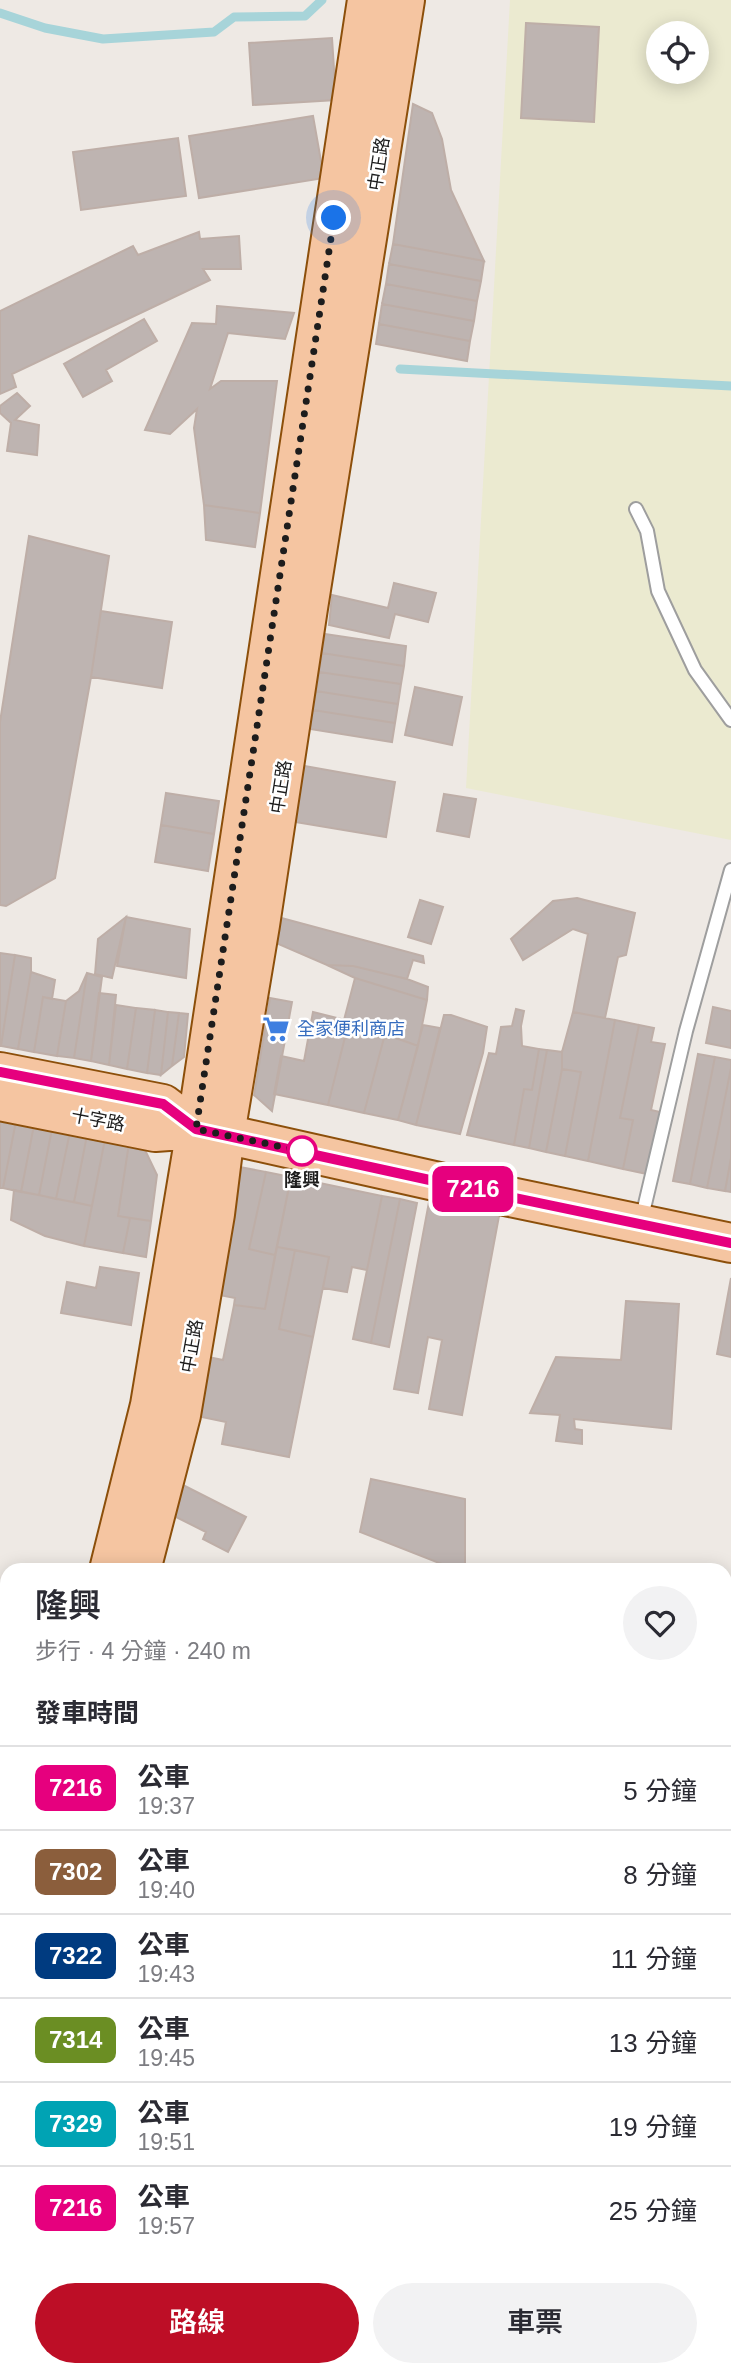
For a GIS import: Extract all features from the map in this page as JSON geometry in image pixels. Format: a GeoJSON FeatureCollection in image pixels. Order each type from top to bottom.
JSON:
{"type":"FeatureCollection","features":[{"type":"Feature","properties":{"kind":"main road","name":"中正路"},"geometry":{"type":"LineString","coordinates":[[143,1563],[181,1415],[215,1214],[211,1131],[367,0]]}},
{"type":"Feature","properties":{"kind":"main road","name":"中正路"},"geometry":{"type":"LineString","coordinates":[[111,1563],[150,1405],[260,925],[405,0]]}},
{"type":"Feature","properties":{"kind":"main road","name":"十字路"},"geometry":{"type":"LineString","coordinates":[[0,1072],[163,1104],[211,1131]]}},
{"type":"Feature","properties":{"kind":"main road","name":"十字路"},"geometry":{"type":"LineString","coordinates":[[0,1101],[155,1132],[211,1131],[731,1243]]}},
{"type":"Feature","properties":{"kind":"lane"},"geometry":{"type":"LineString","coordinates":[[636,509],[647,531],[658,591],[695,670],[731,720]]}},
{"type":"Feature","properties":{"kind":"lane"},"geometry":{"type":"LineString","coordinates":[[640,1224],[687,1031],[731,870]]}},
{"type":"Feature","properties":{"kind":"green space"},"geometry":{"type":"Polygon","coordinates":[[[510,0],[731,0],[731,840],[466,788],[510,0]]]}},
{"type":"Feature","properties":{"kind":"building"},"geometry":{"type":"Polygon","coordinates":[[[526,23],[599,27],[594,122],[521,118],[526,23]]]}},
{"type":"Feature","properties":{"kind":"building"},"geometry":{"type":"Polygon","coordinates":[[[332,38],[336,100],[253,105],[249,43],[332,38]]]}},
{"type":"Feature","properties":{"kind":"building"},"geometry":{"type":"Polygon","coordinates":[[[413,104],[432,113],[442,139],[451,190],[484,261],[393,244],[413,104]]]}},
{"type":"Feature","properties":{"kind":"building"},"geometry":{"type":"Polygon","coordinates":[[[313,116],[324,178],[199,198],[189,136],[313,116]]]}},
{"type":"Feature","properties":{"kind":"building"},"geometry":{"type":"Polygon","coordinates":[[[178,138],[186,196],[81,210],[73,152],[178,138]]]}},
{"type":"Feature","properties":{"kind":"building"},"geometry":{"type":"Polygon","coordinates":[[[199,232],[200,239],[239,236],[241,269],[203,269],[210,280],[12,374],[16,387],[0,394],[0,311],[133,246],[138,255],[199,232]]]}},
{"type":"Feature","properties":{"kind":"building"},"geometry":{"type":"Polygon","coordinates":[[[393,244],[484,261],[481,281],[389,264],[393,244]]]}},
{"type":"Feature","properties":{"kind":"building"},"geometry":{"type":"Polygon","coordinates":[[[389,264],[481,281],[477,301],[386,284],[389,264]]]}},
{"type":"Feature","properties":{"kind":"building"},"geometry":{"type":"Polygon","coordinates":[[[386,284],[477,301],[474,321],[382,304],[386,284]]]}},
{"type":"Feature","properties":{"kind":"building"},"geometry":{"type":"Polygon","coordinates":[[[382,304],[474,321],[470,341],[379,324],[382,304]]]}},
{"type":"Feature","properties":{"kind":"building"},"geometry":{"type":"Polygon","coordinates":[[[217,306],[294,313],[285,339],[228,333],[210,389],[221,381],[277,381],[260,513],[204,505],[194,428],[197,409],[170,434],[145,430],[192,323],[216,324],[217,306]]]}},
{"type":"Feature","properties":{"kind":"building"},"geometry":{"type":"Polygon","coordinates":[[[144,319],[157,341],[106,370],[112,381],[83,397],[64,364],[144,319]]]}},
{"type":"Feature","properties":{"kind":"building"},"geometry":{"type":"Polygon","coordinates":[[[379,324],[470,341],[467,361],[376,344],[379,324]]]}},
{"type":"Feature","properties":{"kind":"building"},"geometry":{"type":"Polygon","coordinates":[[[17,393],[30,406],[15,420],[39,425],[37,455],[7,451],[11,423],[0,413],[0,406],[17,393]]]}},
{"type":"Feature","properties":{"kind":"building"},"geometry":{"type":"Polygon","coordinates":[[[204,505],[260,513],[255,547],[206,540],[204,505]]]}},
{"type":"Feature","properties":{"kind":"building"},"geometry":{"type":"Polygon","coordinates":[[[29,536],[109,556],[91,677],[55,878],[6,906],[0,905],[0,722],[29,536]]]}},
{"type":"Feature","properties":{"kind":"building"},"geometry":{"type":"Polygon","coordinates":[[[394,583],[436,593],[428,622],[395,614],[389,638],[329,625],[332,595],[388,608],[394,583]]]}},
{"type":"Feature","properties":{"kind":"building"},"geometry":{"type":"Polygon","coordinates":[[[101,611],[172,622],[162,688],[91,677],[101,611]]]}},
{"type":"Feature","properties":{"kind":"building"},"geometry":{"type":"Polygon","coordinates":[[[325,634],[406,646],[404,666],[322,653],[325,634]]]}},
{"type":"Feature","properties":{"kind":"building"},"geometry":{"type":"Polygon","coordinates":[[[322,653],[404,666],[401,684],[319,672],[322,653]]]}},
{"type":"Feature","properties":{"kind":"building"},"geometry":{"type":"Polygon","coordinates":[[[319,672],[401,684],[398,704],[316,691],[319,672]]]}},
{"type":"Feature","properties":{"kind":"building"},"geometry":{"type":"Polygon","coordinates":[[[415,687],[462,697],[452,745],[405,735],[415,687]]]}},
{"type":"Feature","properties":{"kind":"building"},"geometry":{"type":"Polygon","coordinates":[[[316,691],[398,704],[395,723],[313,710],[316,691]]]}},
{"type":"Feature","properties":{"kind":"building"},"geometry":{"type":"Polygon","coordinates":[[[313,710],[395,723],[392,742],[310,729],[313,710]]]}},
{"type":"Feature","properties":{"kind":"building"},"geometry":{"type":"Polygon","coordinates":[[[299,765],[395,782],[386,837],[289,821],[299,765]]]}},
{"type":"Feature","properties":{"kind":"building"},"geometry":{"type":"Polygon","coordinates":[[[166,793],[219,801],[214,834],[161,825],[166,793]]]}},
{"type":"Feature","properties":{"kind":"building"},"geometry":{"type":"Polygon","coordinates":[[[444,794],[476,799],[469,837],[437,831],[444,794]]]}},
{"type":"Feature","properties":{"kind":"building"},"geometry":{"type":"Polygon","coordinates":[[[161,825],[214,834],[208,871],[155,862],[161,825]]]}},
{"type":"Feature","properties":{"kind":"building"},"geometry":{"type":"Polygon","coordinates":[[[577,898],[635,913],[626,955],[618,957],[605,1018],[573,1012],[588,934],[573,929],[523,960],[511,939],[553,901],[577,898]]]}},
{"type":"Feature","properties":{"kind":"building"},"geometry":{"type":"Polygon","coordinates":[[[420,900],[443,907],[431,944],[408,937],[420,900]]]}},
{"type":"Feature","properties":{"kind":"building"},"geometry":{"type":"Polygon","coordinates":[[[274,916],[423,956],[424,963],[413,960],[407,979],[353,966],[327,965],[269,940],[274,916]]]}},
{"type":"Feature","properties":{"kind":"building"},"geometry":{"type":"Polygon","coordinates":[[[126,917],[190,929],[186,978],[117,966],[126,917]]]}},
{"type":"Feature","properties":{"kind":"building"},"geometry":{"type":"Polygon","coordinates":[[[126,917],[112,978],[95,974],[98,939],[126,917]]]}},
{"type":"Feature","properties":{"kind":"building"},"geometry":{"type":"Polygon","coordinates":[[[0,953],[15,955],[1,1046],[0,1046],[0,953]]]}},
{"type":"Feature","properties":{"kind":"building"},"geometry":{"type":"Polygon","coordinates":[[[15,955],[31,958],[18,1049],[1,1046],[15,955]]]}},
{"type":"Feature","properties":{"kind":"building"},"geometry":{"type":"Polygon","coordinates":[[[327,965],[353,966],[407,979],[428,987],[427,1000],[355,978],[327,965]]]}},
{"type":"Feature","properties":{"kind":"building"},"geometry":{"type":"Polygon","coordinates":[[[31,972],[55,980],[52,999],[43,997],[34,1052],[18,1049],[31,972]]]}},
{"type":"Feature","properties":{"kind":"building"},"geometry":{"type":"Polygon","coordinates":[[[87,973],[74,1058],[57,1056],[66,1001],[79,991],[87,973]]]}},
{"type":"Feature","properties":{"kind":"building"},"geometry":{"type":"Polygon","coordinates":[[[87,973],[102,977],[91,1061],[74,1058],[87,973]]]}},
{"type":"Feature","properties":{"kind":"building"},"geometry":{"type":"Polygon","coordinates":[[[355,978],[427,1000],[418,1046],[344,1020],[355,978]]]}},
{"type":"Feature","properties":{"kind":"building"},"geometry":{"type":"Polygon","coordinates":[[[99,993],[116,995],[109,1065],[91,1061],[99,993]]]}},
{"type":"Feature","properties":{"kind":"building"},"geometry":{"type":"Polygon","coordinates":[[[43,997],[66,1001],[57,1056],[34,1052],[43,997]]]}},
{"type":"Feature","properties":{"kind":"building","name":"全家便利商店"},"geometry":{"type":"Polygon","coordinates":[[[270,998],[292,1002],[272,1111],[254,1095],[270,998]]]}},
{"type":"Feature","properties":{"kind":"building"},"geometry":{"type":"Polygon","coordinates":[[[116,1005],[136,1008],[127,1069],[109,1065],[116,1005]]]}},
{"type":"Feature","properties":{"kind":"building"},"geometry":{"type":"Polygon","coordinates":[[[713,1007],[731,1011],[731,1048],[706,1043],[713,1007]]]}},
{"type":"Feature","properties":{"kind":"building"},"geometry":{"type":"Polygon","coordinates":[[[136,1008],[155,1010],[147,1073],[127,1069],[136,1008]]]}},
{"type":"Feature","properties":{"kind":"building"},"geometry":{"type":"Polygon","coordinates":[[[516,1009],[524,1011],[521,1026],[522,1046],[539,1049],[532,1090],[524,1089],[514,1145],[467,1135],[489,1053],[496,1054],[501,1027],[512,1026],[516,1009]]]}},
{"type":"Feature","properties":{"kind":"building"},"geometry":{"type":"Polygon","coordinates":[[[155,1010],[168,1012],[161,1075],[147,1073],[155,1010]]]}},
{"type":"Feature","properties":{"kind":"building"},"geometry":{"type":"Polygon","coordinates":[[[168,1012],[179,1013],[172,1066],[161,1075],[168,1012]]]}},
{"type":"Feature","properties":{"kind":"building"},"geometry":{"type":"Polygon","coordinates":[[[313,1012],[349,1021],[328,1105],[274,1094],[281,1056],[304,1061],[313,1012]]]}},
{"type":"Feature","properties":{"kind":"building"},"geometry":{"type":"Polygon","coordinates":[[[573,1012],[615,1020],[588,1161],[565,1156],[581,1072],[562,1069],[562,1052],[573,1012]]]}},
{"type":"Feature","properties":{"kind":"building"},"geometry":{"type":"Polygon","coordinates":[[[179,1013],[188,1014],[184,1057],[172,1066],[179,1013]]]}},
{"type":"Feature","properties":{"kind":"building"},"geometry":{"type":"Polygon","coordinates":[[[444,1015],[487,1027],[483,1053],[460,1134],[416,1125],[444,1015]]]}},
{"type":"Feature","properties":{"kind":"building"},"geometry":{"type":"Polygon","coordinates":[[[615,1020],[639,1025],[620,1118],[633,1120],[623,1169],[588,1161],[615,1020]]]}},
{"type":"Feature","properties":{"kind":"building"},"geometry":{"type":"Polygon","coordinates":[[[349,1021],[385,1034],[364,1113],[328,1105],[349,1021]]]}},
{"type":"Feature","properties":{"kind":"building"},"geometry":{"type":"Polygon","coordinates":[[[423,1025],[440,1028],[416,1125],[398,1120],[423,1025]]]}},
{"type":"Feature","properties":{"kind":"building"},"geometry":{"type":"Polygon","coordinates":[[[639,1025],[654,1028],[651,1042],[665,1044],[651,1110],[660,1112],[647,1174],[623,1169],[633,1120],[620,1118],[639,1025]]]}},
{"type":"Feature","properties":{"kind":"building"},"geometry":{"type":"Polygon","coordinates":[[[385,1034],[418,1046],[398,1120],[364,1113],[385,1034]]]}},
{"type":"Feature","properties":{"kind":"building"},"geometry":{"type":"Polygon","coordinates":[[[539,1049],[547,1050],[529,1148],[514,1145],[524,1089],[532,1090],[539,1049]]]}},
{"type":"Feature","properties":{"kind":"building"},"geometry":{"type":"Polygon","coordinates":[[[547,1050],[562,1052],[562,1069],[546,1152],[529,1148],[547,1050]]]}},
{"type":"Feature","properties":{"kind":"building"},"geometry":{"type":"Polygon","coordinates":[[[698,1054],[715,1057],[690,1184],[673,1181],[698,1054]]]}},
{"type":"Feature","properties":{"kind":"building"},"geometry":{"type":"Polygon","coordinates":[[[715,1057],[731,1060],[731,1068],[707,1188],[690,1184],[715,1057]]]}},
{"type":"Feature","properties":{"kind":"building"},"geometry":{"type":"Polygon","coordinates":[[[731,1068],[731,1158],[725,1191],[707,1188],[731,1068]]]}},
{"type":"Feature","properties":{"kind":"building"},"geometry":{"type":"Polygon","coordinates":[[[562,1069],[581,1072],[565,1156],[546,1152],[562,1069]]]}},
{"type":"Feature","properties":{"kind":"building"},"geometry":{"type":"Polygon","coordinates":[[[0,1113],[17,1116],[3,1188],[0,1188],[0,1113]]]}},
{"type":"Feature","properties":{"kind":"building"},"geometry":{"type":"Polygon","coordinates":[[[17,1116],[35,1120],[21,1192],[3,1188],[17,1116]]]}},
{"type":"Feature","properties":{"kind":"building"},"geometry":{"type":"Polygon","coordinates":[[[35,1120],[53,1124],[39,1195],[21,1192],[35,1120]]]}},
{"type":"Feature","properties":{"kind":"building"},"geometry":{"type":"Polygon","coordinates":[[[53,1124],[71,1127],[56,1199],[39,1195],[53,1124]]]}},
{"type":"Feature","properties":{"kind":"building"},"geometry":{"type":"Polygon","coordinates":[[[71,1127],[88,1130],[74,1202],[56,1199],[71,1127]]]}},
{"type":"Feature","properties":{"kind":"building"},"geometry":{"type":"Polygon","coordinates":[[[88,1130],[106,1134],[92,1206],[74,1202],[88,1130]]]}},
{"type":"Feature","properties":{"kind":"building"},"geometry":{"type":"Polygon","coordinates":[[[106,1134],[129,1143],[118,1216],[130,1218],[123,1253],[84,1246],[106,1134]]]}},
{"type":"Feature","properties":{"kind":"building"},"geometry":{"type":"Polygon","coordinates":[[[129,1143],[145,1150],[157,1175],[151,1221],[118,1216],[129,1143]]]}},
{"type":"Feature","properties":{"kind":"building"},"geometry":{"type":"Polygon","coordinates":[[[731,1158],[731,1192],[725,1191],[731,1158]]]}},
{"type":"Feature","properties":{"kind":"building"},"geometry":{"type":"Polygon","coordinates":[[[229,1165],[266,1172],[249,1249],[275,1255],[265,1309],[234,1305],[235,1298],[204,1292],[229,1165]]]}},
{"type":"Feature","properties":{"kind":"building"},"geometry":{"type":"Polygon","coordinates":[[[266,1172],[291,1177],[275,1255],[249,1249],[266,1172]]]}},
{"type":"Feature","properties":{"kind":"building"},"geometry":{"type":"Polygon","coordinates":[[[291,1177],[382,1196],[367,1270],[352,1267],[347,1292],[323,1288],[329,1257],[277,1247],[291,1177]]]}},
{"type":"Feature","properties":{"kind":"building"},"geometry":{"type":"Polygon","coordinates":[[[14,1190],[92,1206],[84,1246],[45,1236],[11,1220],[14,1190]]]}},
{"type":"Feature","properties":{"kind":"building"},"geometry":{"type":"Polygon","coordinates":[[[382,1196],[400,1199],[371,1343],[353,1339],[382,1196]]]}},
{"type":"Feature","properties":{"kind":"building"},"geometry":{"type":"Polygon","coordinates":[[[400,1199],[417,1203],[389,1347],[371,1343],[400,1199]]]}},
{"type":"Feature","properties":{"kind":"building"},"geometry":{"type":"Polygon","coordinates":[[[429,1202],[499,1216],[462,1415],[429,1409],[442,1340],[428,1337],[418,1393],[394,1389],[429,1202]]]}},
{"type":"Feature","properties":{"kind":"building"},"geometry":{"type":"Polygon","coordinates":[[[130,1218],[151,1221],[146,1257],[123,1253],[130,1218]]]}},
{"type":"Feature","properties":{"kind":"building"},"geometry":{"type":"Polygon","coordinates":[[[277,1247],[295,1250],[279,1329],[313,1337],[289,1457],[222,1444],[226,1422],[197,1416],[208,1357],[223,1360],[234,1305],[265,1309],[277,1247]]]}},
{"type":"Feature","properties":{"kind":"building"},"geometry":{"type":"Polygon","coordinates":[[[295,1250],[329,1257],[313,1337],[279,1329],[295,1250]]]}},
{"type":"Feature","properties":{"kind":"building"},"geometry":{"type":"Polygon","coordinates":[[[100,1267],[139,1273],[131,1325],[61,1313],[67,1282],[96,1288],[100,1267]]]}},
{"type":"Feature","properties":{"kind":"building"},"geometry":{"type":"Polygon","coordinates":[[[731,1278],[731,1357],[717,1354],[731,1278]]]}},
{"type":"Feature","properties":{"kind":"building"},"geometry":{"type":"Polygon","coordinates":[[[626,1301],[679,1304],[671,1429],[574,1419],[575,1429],[582,1430],[582,1444],[556,1441],[560,1415],[530,1413],[556,1357],[621,1360],[626,1301]]]}},
{"type":"Feature","properties":{"kind":"building"},"geometry":{"type":"Polygon","coordinates":[[[371,1479],[465,1499],[465,1563],[439,1563],[360,1532],[371,1479]]]}},
{"type":"Feature","properties":{"kind":"building"},"geometry":{"type":"Polygon","coordinates":[[[177,1482],[246,1517],[228,1552],[203,1539],[206,1532],[162,1510],[177,1482]]]}},
{"type":"Feature","properties":{"kind":"waterway"},"geometry":{"type":"LineString","coordinates":[[0,13],[45,28],[103,39],[214,32],[234,17],[305,16],[322,0]]}},
{"type":"Feature","properties":{"kind":"waterway"},"geometry":{"type":"LineString","coordinates":[[400,369],[731,386]]}},
{"type":"Feature","properties":{"kind":"bus line","name":"7216"},"geometry":{"type":"LineString","coordinates":[[0,1072],[163,1104],[196,1129],[731,1243]]}},
{"type":"Feature","properties":{"kind":"place","name":"全家便利商店"},"geometry":{"type":"Point","coordinates":[276,1029]}},
{"type":"Feature","properties":{"kind":"place","name":"隆興"},"geometry":{"type":"Point","coordinates":[302,1151]}},
{"type":"Feature","properties":{"kind":"route"},"geometry":{"type":"LineString","coordinates":[[302,1151],[196,1129],[334,218]]}}]}
